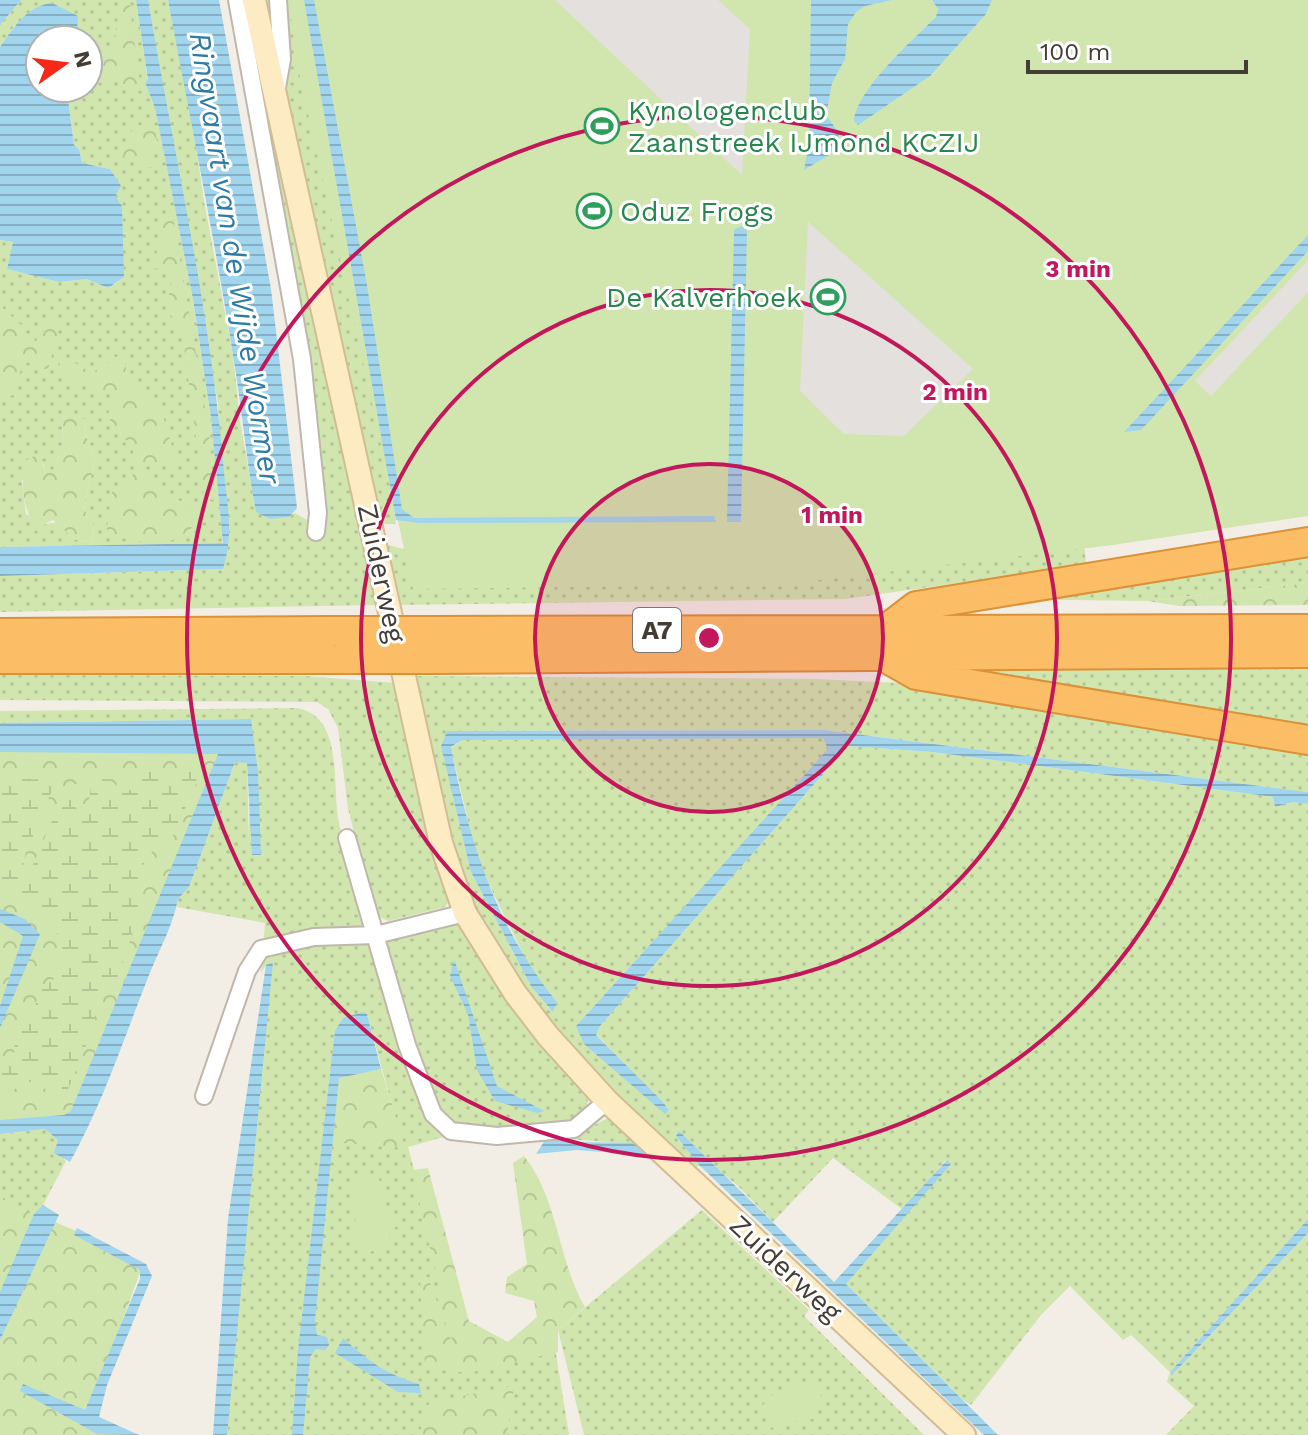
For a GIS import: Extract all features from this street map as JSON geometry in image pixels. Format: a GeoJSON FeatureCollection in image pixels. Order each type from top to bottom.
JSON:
{"type":"FeatureCollection","features":[{"type":"Feature","properties":{"kind":"highway"},"geometry":{"type":"LineString","coordinates":[[885,643],[916,606],[1308,542]]}},
{"type":"Feature","properties":{"kind":"highway","name":"A7"},"geometry":{"type":"LineString","coordinates":[[0,633],[336,645],[430,659],[1308,629]]}},
{"type":"Feature","properties":{"kind":"highway","name":"A7"},"geometry":{"type":"LineString","coordinates":[[0,659],[336,645],[429,631],[1308,653]]}},
{"type":"Feature","properties":{"kind":"highway","name":"A7"},"geometry":{"type":"LineString","coordinates":[[885,643],[916,675],[1308,740]]}},
{"type":"Feature","properties":{"kind":"street","name":"Zuiderweg"},"geometry":{"type":"LineString","coordinates":[[237,0],[302,359],[318,513],[316,532]]}},
{"type":"Feature","properties":{"kind":"street","name":"Zuiderweg"},"geometry":{"type":"LineString","coordinates":[[254,0],[441,843],[465,913],[515,993],[607,1101],[964,1435]]}},
{"type":"Feature","properties":{"kind":"street"},"geometry":{"type":"LineString","coordinates":[[274,101],[282,59],[278,0]]}},
{"type":"Feature","properties":{"kind":"street"},"geometry":{"type":"LineString","coordinates":[[347,838],[407,1045],[433,1114],[451,1131],[497,1136],[574,1129],[607,1101]]}},
{"type":"Feature","properties":{"kind":"street"},"geometry":{"type":"LineString","coordinates":[[204,1096],[247,971],[261,949],[314,937],[376,935],[465,913]]}},
{"type":"Feature","properties":{"kind":"green space"},"geometry":{"type":"Polygon","coordinates":[[[21,0],[136,0],[148,81],[145,82],[155,108],[193,299],[211,418],[223,543],[0,547],[0,240],[13,242],[7,269],[59,282],[87,279],[108,288],[124,277],[122,237],[110,169],[82,163],[79,149],[74,145],[69,104],[104,104],[104,24],[15,25],[0,47],[0,25],[21,0]],[[62,416],[63,448],[53,471],[45,470],[43,463],[22,480],[26,514],[45,524],[58,522],[74,539],[94,543],[93,520],[83,509],[95,461],[85,432],[86,420],[62,416]]]}},
{"type":"Feature","properties":{"kind":"green space"},"geometry":{"type":"Polygon","coordinates":[[[120,0],[129,0],[141,91],[104,77],[104,52],[113,54],[120,0]]]}},
{"type":"Feature","properties":{"kind":"green space"},"geometry":{"type":"Polygon","coordinates":[[[148,0],[168,0],[190,104],[256,512],[281,518],[295,513],[321,528],[245,0],[378,605],[0,612],[0,576],[223,569],[218,405],[148,0]]]}},
{"type":"Feature","properties":{"kind":"green space"},"geometry":{"type":"Polygon","coordinates":[[[284,0],[304,0],[395,524],[376,524],[285,129],[284,0]]]}},
{"type":"Feature","properties":{"kind":"green space","name":"De Kalverhoek"},"geometry":{"type":"Polygon","coordinates":[[[288,0],[1308,0],[1308,516],[1113,545],[785,584],[413,589],[300,77],[288,0]]]}},
{"type":"Feature","properties":{"kind":"green space"},"geometry":{"type":"Polygon","coordinates":[[[153,117],[157,142],[151,168],[120,155],[130,132],[153,117]]]}},
{"type":"Feature","properties":{"kind":"green space"},"geometry":{"type":"Polygon","coordinates":[[[173,217],[209,431],[214,500],[204,498],[183,339],[167,307],[173,273],[154,268],[162,222],[173,217]]]}},
{"type":"Feature","properties":{"kind":"green space"},"geometry":{"type":"Polygon","coordinates":[[[0,305],[24,328],[32,346],[53,318],[60,324],[48,370],[24,361],[12,396],[0,393],[0,305]]]}},
{"type":"Feature","properties":{"kind":"green space"},"geometry":{"type":"Polygon","coordinates":[[[125,351],[126,374],[163,417],[178,465],[143,464],[156,485],[203,516],[170,541],[148,542],[106,535],[112,492],[135,473],[133,449],[107,416],[116,396],[64,379],[56,352],[92,373],[125,351]]]}},
{"type":"Feature","properties":{"kind":"green space"},"geometry":{"type":"Polygon","coordinates":[[[62,416],[86,419],[85,432],[95,461],[83,509],[93,520],[94,543],[74,539],[53,520],[45,524],[40,536],[25,500],[25,461],[38,454],[45,470],[53,470],[63,448],[62,416]]]}},
{"type":"Feature","properties":{"kind":"green space"},"geometry":{"type":"Polygon","coordinates":[[[1082,516],[1086,565],[845,599],[395,605],[384,552],[389,545],[407,550],[1082,516]]]}},
{"type":"Feature","properties":{"kind":"green space"},"geometry":{"type":"Polygon","coordinates":[[[1308,551],[1308,583],[1148,601],[995,599],[1308,551]]]}},
{"type":"Feature","properties":{"kind":"green space"},"geometry":{"type":"Polygon","coordinates":[[[1308,583],[1308,605],[1179,606],[1148,601],[1308,583]]]}},
{"type":"Feature","properties":{"kind":"green space"},"geometry":{"type":"Polygon","coordinates":[[[1141,666],[1308,668],[1308,733],[921,669],[1141,666]]]}},
{"type":"Feature","properties":{"kind":"green space"},"geometry":{"type":"Polygon","coordinates":[[[0,675],[305,676],[396,683],[451,898],[445,907],[388,921],[376,915],[348,809],[338,728],[328,709],[317,702],[0,700],[0,675]]]}},
{"type":"Feature","properties":{"kind":"green space"},"geometry":{"type":"Polygon","coordinates":[[[410,676],[815,679],[901,683],[1308,748],[1308,792],[824,730],[448,731],[471,872],[531,986],[553,1011],[557,1002],[530,968],[477,860],[451,748],[462,740],[823,737],[829,749],[576,1026],[669,1110],[596,1034],[848,746],[932,752],[1273,797],[1275,807],[1293,802],[1308,804],[1308,1219],[1170,1372],[1131,1335],[1123,1340],[1070,1286],[1041,1315],[971,1405],[846,1284],[950,1163],[946,1160],[903,1210],[833,1158],[773,1222],[737,1185],[676,1136],[699,1165],[694,1170],[551,1028],[490,941],[473,905],[447,830],[410,676]]]}},
{"type":"Feature","properties":{"kind":"green space"},"geometry":{"type":"Polygon","coordinates":[[[296,708],[312,713],[322,724],[333,754],[339,823],[360,903],[386,981],[447,1136],[408,1147],[467,1368],[554,1341],[569,1435],[227,1435],[266,965],[261,973],[265,923],[177,907],[178,899],[189,887],[235,762],[247,762],[249,840],[250,719],[0,723],[0,711],[296,708]],[[367,1014],[329,1079],[393,1109],[367,1014]]]}},
{"type":"Feature","properties":{"kind":"green space"},"geometry":{"type":"Polygon","coordinates":[[[167,721],[232,762],[66,1157],[58,1163],[53,1155],[57,1136],[42,1125],[0,1134],[0,725],[167,721]]]}},
{"type":"Feature","properties":{"kind":"green space"},"geometry":{"type":"Polygon","coordinates":[[[21,769],[31,780],[50,777],[55,783],[25,855],[21,878],[28,876],[62,798],[72,784],[78,784],[74,806],[81,813],[88,808],[92,779],[102,776],[121,788],[131,790],[143,787],[142,781],[118,773],[118,769],[193,770],[197,782],[171,840],[156,846],[143,865],[137,921],[115,984],[104,992],[96,1009],[93,1028],[65,1097],[56,1101],[48,1090],[28,1081],[0,1098],[0,1073],[14,1059],[15,1034],[21,1019],[33,1014],[39,991],[60,974],[63,957],[56,932],[47,922],[0,891],[0,773],[21,769]]]}},
{"type":"Feature","properties":{"kind":"green space"},"geometry":{"type":"Polygon","coordinates":[[[459,923],[489,972],[586,1092],[588,1102],[584,1112],[565,1123],[474,1130],[446,1117],[429,1093],[385,943],[387,936],[459,923]]]}},
{"type":"Feature","properties":{"kind":"green space"},"geometry":{"type":"Polygon","coordinates":[[[381,1069],[405,1147],[323,1142],[329,1079],[381,1069]]]}},
{"type":"Feature","properties":{"kind":"green space"},"geometry":{"type":"Polygon","coordinates":[[[608,1118],[616,1118],[636,1135],[635,1144],[568,1139],[608,1118]]]}},
{"type":"Feature","properties":{"kind":"green space"},"geometry":{"type":"Polygon","coordinates":[[[45,1129],[59,1140],[55,1153],[66,1161],[43,1205],[34,1214],[0,1292],[0,1134],[45,1129]]]}},
{"type":"Feature","properties":{"kind":"green space"},"geometry":{"type":"Polygon","coordinates":[[[524,1156],[544,1191],[569,1270],[585,1307],[558,1330],[558,1352],[468,1373],[425,1368],[420,1277],[428,1277],[454,1349],[412,1170],[428,1168],[469,1321],[508,1342],[537,1317],[534,1301],[505,1293],[507,1277],[527,1264],[513,1163],[524,1156]]]}},
{"type":"Feature","properties":{"kind":"green space"},"geometry":{"type":"Polygon","coordinates":[[[361,1174],[379,1179],[385,1194],[383,1200],[396,1226],[383,1247],[370,1252],[356,1241],[352,1230],[357,1214],[350,1198],[351,1181],[361,1174]]]}},
{"type":"Feature","properties":{"kind":"green space"},"geometry":{"type":"Polygon","coordinates":[[[0,1195],[33,1216],[40,1206],[52,1213],[50,1220],[98,1240],[142,1267],[88,1415],[131,1435],[0,1435],[0,1195]]]}},
{"type":"Feature","properties":{"kind":"green space"},"geometry":{"type":"Polygon","coordinates":[[[702,1210],[809,1310],[804,1316],[924,1435],[584,1435],[558,1330],[702,1210]]]}},
{"type":"Feature","properties":{"kind":"green space"},"geometry":{"type":"Polygon","coordinates":[[[1308,1233],[1308,1435],[1166,1435],[1194,1406],[1167,1382],[1170,1372],[1173,1374],[1308,1233]]]}},
{"type":"Feature","properties":{"kind":"green space"},"geometry":{"type":"Polygon","coordinates":[[[801,1384],[815,1386],[822,1397],[816,1418],[788,1423],[780,1430],[770,1427],[762,1407],[769,1396],[801,1384]]]}},
{"type":"Feature","properties":{"kind":"green space"},"geometry":{"type":"Polygon","coordinates":[[[514,1386],[507,1435],[421,1435],[422,1411],[431,1402],[514,1386]]]}},
{"type":"Feature","properties":{"kind":"shaded area"},"geometry":{"type":"Polygon","coordinates":[[[555,0],[718,0],[750,29],[742,175],[555,0]]]}},
{"type":"Feature","properties":{"kind":"shaded area"},"geometry":{"type":"Polygon","coordinates":[[[808,222],[973,369],[904,436],[844,434],[800,391],[808,222]]]}},
{"type":"Feature","properties":{"kind":"shaded area"},"geometry":{"type":"Polygon","coordinates":[[[1308,260],[1308,292],[1211,396],[1195,381],[1308,260]]]}},
{"type":"Feature","properties":{"kind":"water"},"geometry":{"type":"Polygon","coordinates":[[[0,0],[21,0],[0,25],[0,0]]]}},
{"type":"Feature","properties":{"kind":"water"},"geometry":{"type":"Polygon","coordinates":[[[136,0],[148,0],[200,287],[217,403],[227,502],[227,555],[223,569],[0,576],[0,547],[223,543],[211,418],[193,299],[155,108],[145,82],[148,80],[136,0]]]}},
{"type":"Feature","properties":{"kind":"water","name":"Ringvaart van de Wijde Wormer"},"geometry":{"type":"Polygon","coordinates":[[[168,0],[219,0],[271,289],[297,508],[289,517],[270,519],[256,512],[226,310],[168,0]]]}},
{"type":"Feature","properties":{"kind":"water"},"geometry":{"type":"Polygon","coordinates":[[[304,0],[314,0],[367,285],[402,509],[414,518],[714,516],[716,522],[419,523],[396,520],[304,0]]]}},
{"type":"Feature","properties":{"kind":"water"},"geometry":{"type":"Polygon","coordinates":[[[811,0],[892,0],[865,6],[856,12],[848,24],[845,59],[832,83],[826,115],[838,132],[840,141],[829,155],[804,170],[809,144],[811,0]]]}},
{"type":"Feature","properties":{"kind":"water"},"geometry":{"type":"Polygon","coordinates":[[[932,0],[992,0],[986,14],[930,76],[858,125],[854,121],[857,108],[875,80],[936,17],[938,9],[932,0]]]}},
{"type":"Feature","properties":{"kind":"water"},"geometry":{"type":"Polygon","coordinates":[[[52,3],[78,16],[77,24],[24,24],[24,104],[69,104],[74,145],[79,149],[82,163],[110,169],[121,186],[115,196],[122,206],[124,277],[108,288],[87,279],[59,282],[7,269],[13,242],[0,240],[0,47],[28,13],[52,3]]]}},
{"type":"Feature","properties":{"kind":"water"},"geometry":{"type":"Polygon","coordinates":[[[741,226],[747,231],[741,522],[727,522],[734,230],[741,226]]]}},
{"type":"Feature","properties":{"kind":"water"},"geometry":{"type":"Polygon","coordinates":[[[1308,235],[1308,251],[1141,430],[1124,432],[1308,235]]]}},
{"type":"Feature","properties":{"kind":"water"},"geometry":{"type":"Polygon","coordinates":[[[251,719],[258,772],[261,855],[252,855],[247,763],[235,762],[189,887],[178,899],[169,930],[102,1095],[70,1162],[54,1153],[58,1140],[45,1129],[0,1134],[0,1120],[64,1115],[71,1111],[218,754],[0,752],[0,723],[251,719]]]}},
{"type":"Feature","properties":{"kind":"water"},"geometry":{"type":"Polygon","coordinates":[[[824,730],[1308,792],[1308,804],[1293,802],[1275,807],[1273,797],[932,752],[848,746],[600,1026],[596,1035],[662,1101],[669,1110],[665,1114],[584,1044],[576,1026],[828,749],[823,738],[462,740],[451,747],[466,815],[488,882],[518,944],[557,1002],[553,1012],[531,986],[471,872],[441,746],[447,731],[824,730]]]}},
{"type":"Feature","properties":{"kind":"water"},"geometry":{"type":"Polygon","coordinates":[[[0,909],[25,919],[40,934],[0,1028],[0,1006],[23,936],[0,922],[0,909]]]}},
{"type":"Feature","properties":{"kind":"water"},"geometry":{"type":"Polygon","coordinates":[[[454,959],[497,1086],[544,1111],[537,1113],[495,1101],[477,1070],[468,1014],[450,976],[454,959]]]}},
{"type":"Feature","properties":{"kind":"water"},"geometry":{"type":"Polygon","coordinates":[[[273,962],[227,1435],[213,1435],[228,1219],[266,965],[273,962]]]}},
{"type":"Feature","properties":{"kind":"water"},"geometry":{"type":"Polygon","coordinates":[[[363,1012],[367,1014],[381,1069],[339,1078],[315,1321],[317,1335],[327,1337],[329,1345],[325,1350],[316,1349],[310,1357],[303,1435],[292,1435],[298,1350],[335,1031],[343,1018],[363,1012]]]}},
{"type":"Feature","properties":{"kind":"water"},"geometry":{"type":"Polygon","coordinates":[[[679,1131],[834,1282],[947,1160],[951,1164],[846,1284],[998,1435],[984,1435],[699,1165],[676,1136],[679,1131]]]}},
{"type":"Feature","properties":{"kind":"water"},"geometry":{"type":"Polygon","coordinates":[[[547,1137],[578,1142],[642,1143],[644,1155],[576,1150],[536,1154],[547,1137]]]}},
{"type":"Feature","properties":{"kind":"water"},"geometry":{"type":"Polygon","coordinates":[[[43,1205],[59,1215],[0,1340],[0,1292],[34,1214],[43,1205]]]}},
{"type":"Feature","properties":{"kind":"water"},"geometry":{"type":"Polygon","coordinates":[[[1308,1219],[1308,1233],[1172,1375],[1170,1372],[1308,1219]]]}},
{"type":"Feature","properties":{"kind":"water"},"geometry":{"type":"Polygon","coordinates":[[[77,1228],[146,1264],[152,1276],[107,1385],[99,1417],[139,1435],[97,1434],[20,1391],[23,1384],[85,1410],[140,1279],[140,1270],[74,1235],[77,1228]]]}},
{"type":"Feature","properties":{"kind":"water"},"geometry":{"type":"Polygon","coordinates":[[[343,1338],[378,1366],[419,1384],[421,1393],[398,1392],[335,1353],[343,1338]]]}},
{"type":"Feature","properties":{"kind":"place","name":"Kynologenclub Zaanstreek IJmond KCZIJ"},"geometry":{"type":"Point","coordinates":[602,126]}},
{"type":"Feature","properties":{"kind":"place","name":"Oduz Frogs"},"geometry":{"type":"Point","coordinates":[594,211]}},
{"type":"Feature","properties":{"kind":"place","name":"De Kalverhoek"},"geometry":{"type":"Point","coordinates":[828,297]}}]}
